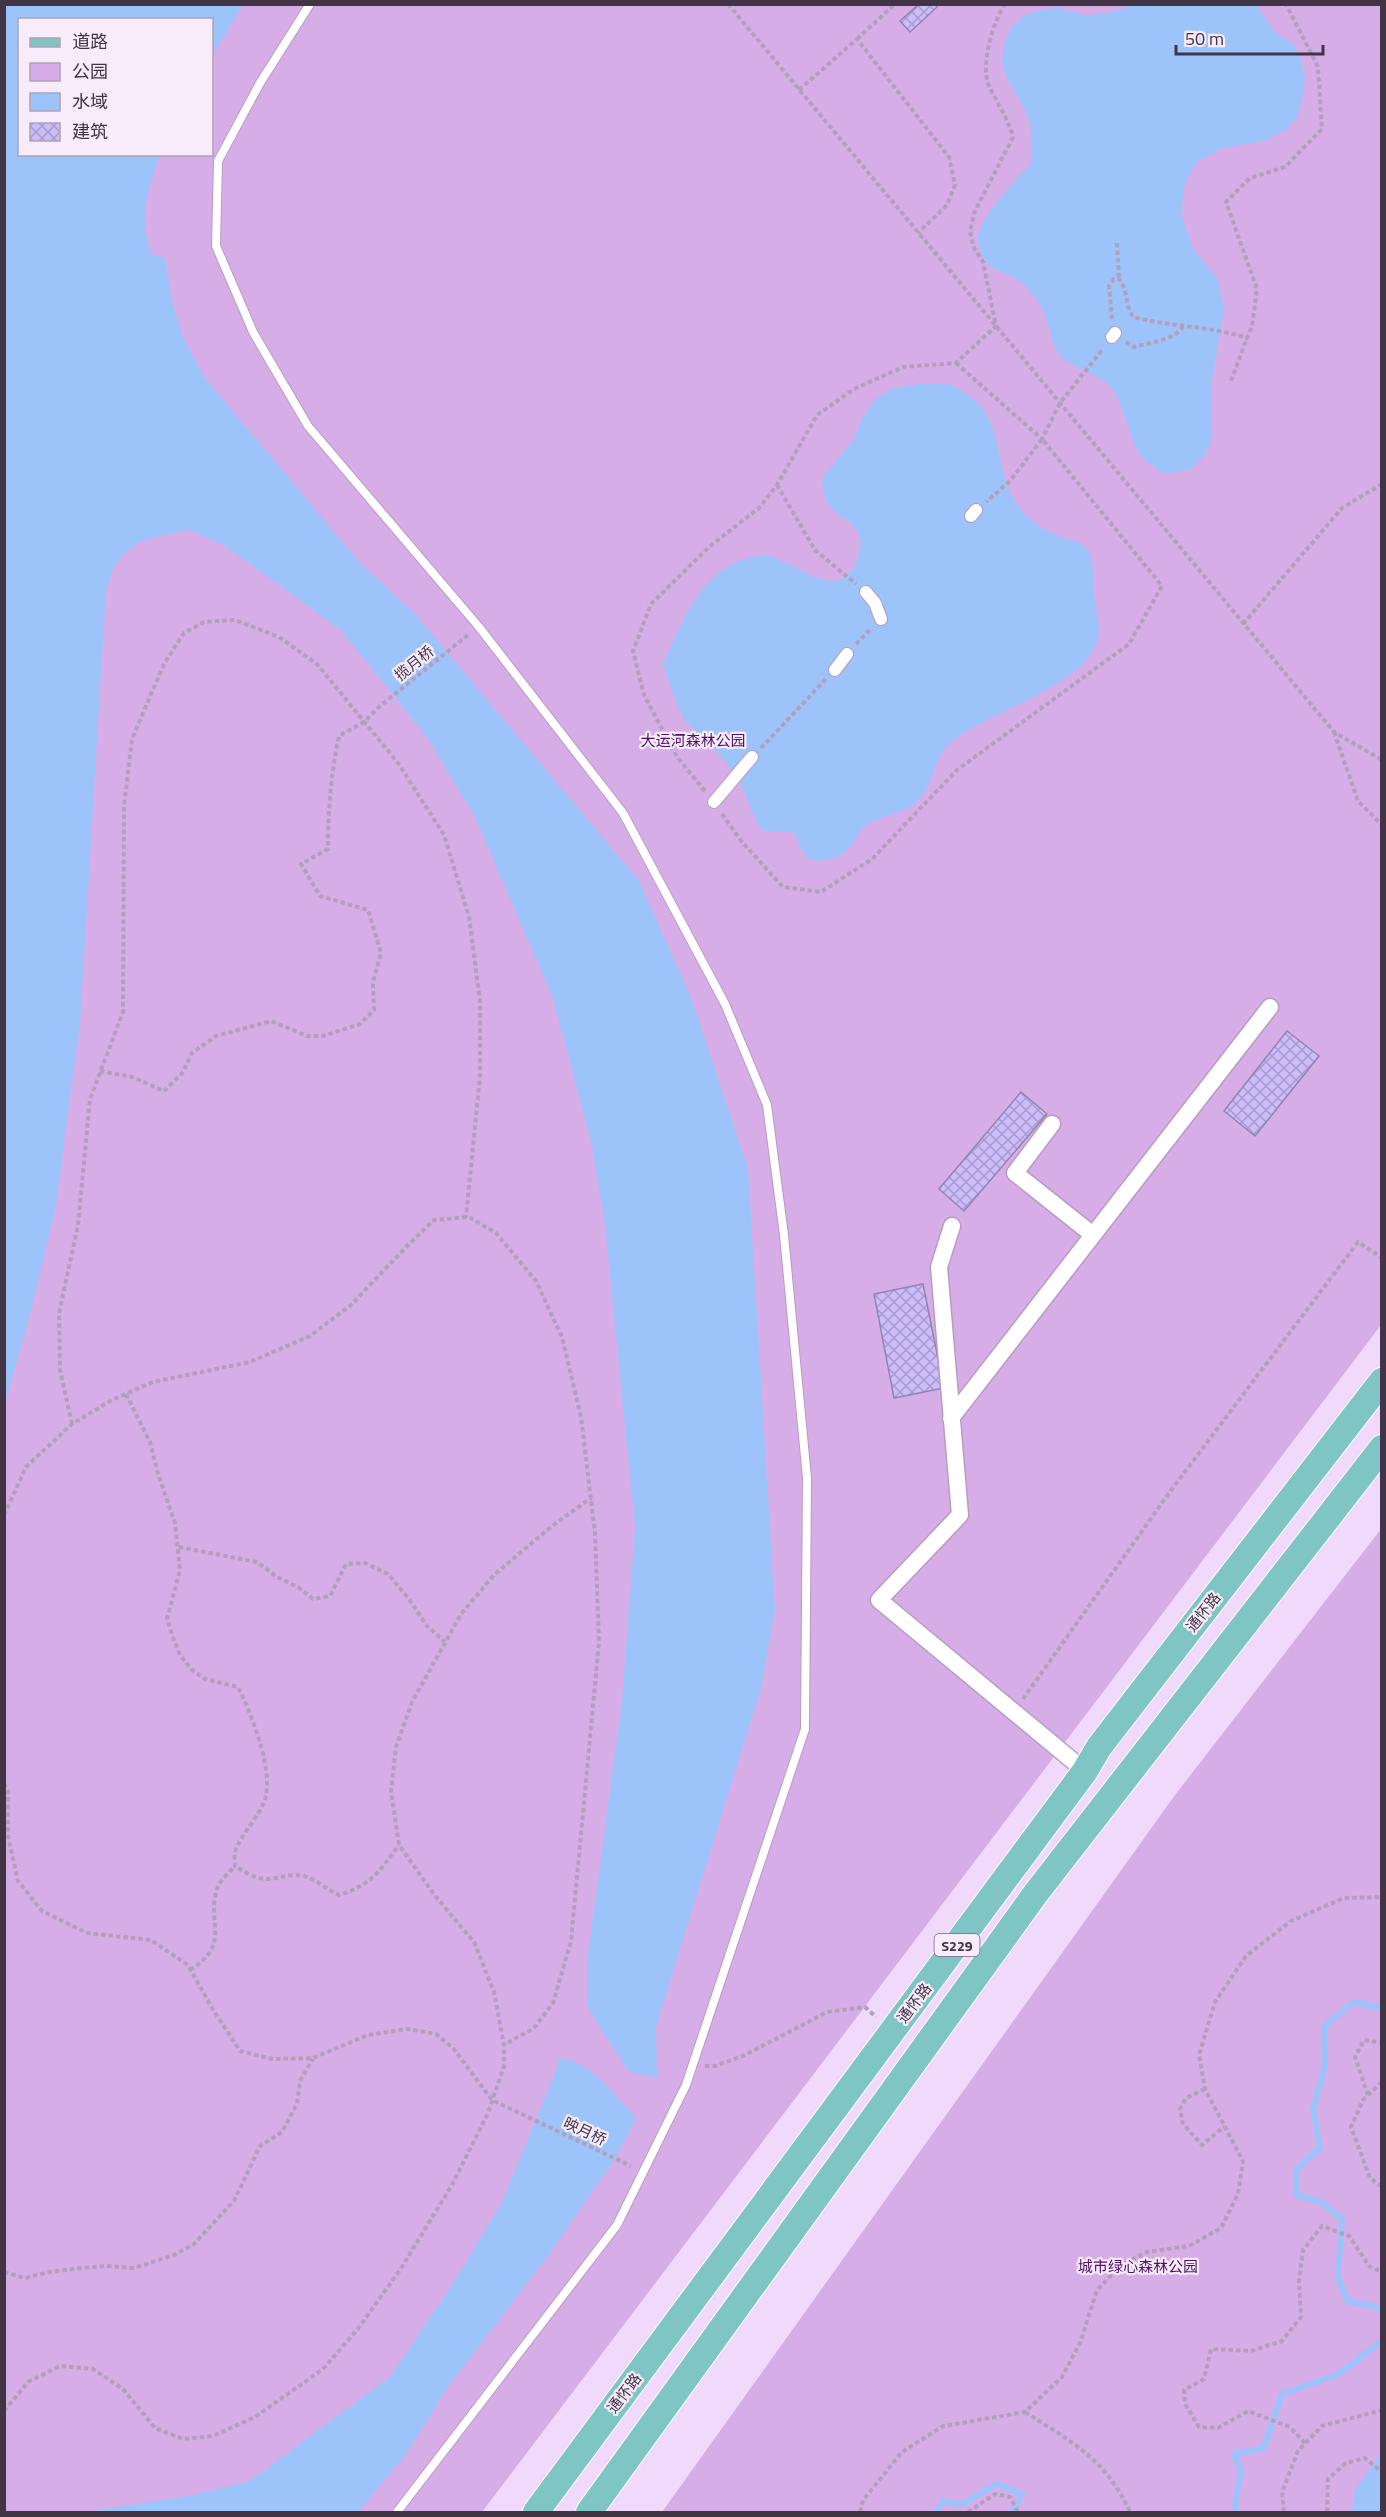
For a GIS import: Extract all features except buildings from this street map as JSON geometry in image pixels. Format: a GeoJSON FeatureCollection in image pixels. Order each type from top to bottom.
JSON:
{"type":"FeatureCollection","features":[{"type":"Feature","properties":{"kind":"main road","name":"通怀路"},"geometry":{"type":"LineString","coordinates":[[536,2512],[1085,1771],[1099,1747],[1382,1381]]}},
{"type":"Feature","properties":{"kind":"main road","name":"S229"},"geometry":{"type":"LineString","coordinates":[[589,2512],[1036,1893],[1382,1448]]}},
{"type":"Feature","properties":{"kind":"street"},"geometry":{"type":"LineString","coordinates":[[866,592],[881,619]]}},
{"type":"Feature","properties":{"kind":"street"},"geometry":{"type":"LineString","coordinates":[[836,670],[847,654]]}},
{"type":"Feature","properties":{"kind":"street"},"geometry":{"type":"LineString","coordinates":[[714,802],[752,757]]}},
{"type":"Feature","properties":{"kind":"street"},"geometry":{"type":"LineString","coordinates":[[951,1418],[1270,1006]]}},
{"type":"Feature","properties":{"kind":"street"},"geometry":{"type":"LineString","coordinates":[[1052,1124],[1015,1173],[1093,1235]]}},
{"type":"Feature","properties":{"kind":"street"},"geometry":{"type":"LineString","coordinates":[[952,1226],[939,1267],[960,1515],[879,1600],[1085,1771]]}},
{"type":"Feature","properties":{"kind":"lane"},"geometry":{"type":"LineString","coordinates":[[310,4],[260,83],[218,161],[216,246],[253,332],[308,426],[478,627],[623,813],[725,1004],[767,1105],[784,1235],[807,1478],[805,1729],[686,2085],[617,2224],[398,2512]]}},
{"type":"Feature","properties":{"kind":"path"},"geometry":{"type":"LineString","coordinates":[[728,4],[1334,732],[1382,760]]}},
{"type":"Feature","properties":{"kind":"path"},"geometry":{"type":"LineString","coordinates":[[799,90],[895,4]]}},
{"type":"Feature","properties":{"kind":"path"},"geometry":{"type":"LineString","coordinates":[[996,326],[983,262],[973,246],[970,231],[975,211],[1013,137],[1009,124],[988,83],[987,61],[996,18],[1005,4]]}},
{"type":"Feature","properties":{"kind":"path"},"geometry":{"type":"LineString","coordinates":[[1231,381],[1252,326],[1257,289],[1226,202],[1250,178],[1285,167],[1322,129],[1318,67],[1286,4]]}},
{"type":"Feature","properties":{"kind":"path"},"geometry":{"type":"LineString","coordinates":[[857,39],[949,157],[955,185],[947,205],[918,233]]}},
{"type":"Feature","properties":{"kind":"path"},"geometry":{"type":"LineString","coordinates":[[1116,243],[1119,279],[1126,294],[1127,307],[1133,317],[1183,327],[1227,331],[1247,338]]}},
{"type":"Feature","properties":{"kind":"path"},"geometry":{"type":"LineString","coordinates":[[973,513],[1010,481],[1042,439],[1060,403],[1114,335],[1109,286],[1114,279],[1119,279]]}},
{"type":"Feature","properties":{"kind":"path"},"geometry":{"type":"LineString","coordinates":[[1114,335],[1133,347],[1172,336],[1183,327]]}},
{"type":"Feature","properties":{"kind":"path"},"geometry":{"type":"LineString","coordinates":[[956,363],[1042,439]]}},
{"type":"Feature","properties":{"kind":"path"},"geometry":{"type":"LineString","coordinates":[[1243,624],[1342,508],[1382,484]]}},
{"type":"Feature","properties":{"kind":"path"},"geometry":{"type":"LineString","coordinates":[[777,485],[815,550],[843,572]]}},
{"type":"Feature","properties":{"kind":"path"},"geometry":{"type":"LineString","coordinates":[[847,654],[881,619]]}},
{"type":"Feature","properties":{"kind":"path"},"geometry":{"type":"LineString","coordinates":[[72,1424],[60,1370],[59,1313],[78,1225],[90,1099],[123,1012],[124,806],[132,739],[164,664],[184,633],[204,622],[235,620],[279,638],[317,663],[398,763],[444,835],[469,917],[480,1001],[480,1076],[466,1217]]}},
{"type":"Feature","properties":{"kind":"path","name":"揽月桥"},"geometry":{"type":"LineString","coordinates":[[100,1071],[132,1077],[164,1092],[183,1072],[192,1053],[216,1036],[271,1021],[307,1036],[323,1036],[360,1024],[374,1010],[373,982],[381,952],[368,910],[320,896],[301,864],[328,849],[330,783],[339,736],[364,721],[464,639]]}},
{"type":"Feature","properties":{"kind":"path"},"geometry":{"type":"LineString","coordinates":[[752,757],[836,670]]}},
{"type":"Feature","properties":{"kind":"path"},"geometry":{"type":"LineString","coordinates":[[1334,732],[1358,801],[1382,825]]}},
{"type":"Feature","properties":{"kind":"path"},"geometry":{"type":"LineString","coordinates":[[4,1515],[26,1467],[72,1424],[153,1382],[250,1362],[310,1336],[351,1305],[435,1220],[466,1217],[496,1233],[536,1281],[562,1337],[581,1417],[591,1498],[595,1533],[599,1642],[571,1941],[553,2003],[534,2028],[504,2045]]}},
{"type":"Feature","properties":{"kind":"path"},"geometry":{"type":"LineString","coordinates":[[1014,1712],[1169,1492],[1358,1242],[1382,1258]]}},
{"type":"Feature","properties":{"kind":"path"},"geometry":{"type":"LineString","coordinates":[[126,1394],[150,1442],[175,1523],[180,1570],[167,1619],[180,1655],[205,1679],[238,1687],[252,1716],[266,1778],[265,1799],[235,1852],[235,1866],[217,1886],[213,1949],[203,1961],[190,1970]]}},
{"type":"Feature","properties":{"kind":"path"},"geometry":{"type":"LineString","coordinates":[[4,2411],[28,2382],[60,2366],[93,2369],[123,2389],[155,2428],[183,2439],[213,2436],[255,2417],[323,2369],[357,2330],[400,2270],[452,2185],[492,2100],[504,2066],[504,2045],[494,1992],[474,1942],[436,1897],[399,1845],[391,1791],[396,1747],[412,1702],[461,1614],[494,1575],[552,1526],[591,1498]]}},
{"type":"Feature","properties":{"kind":"path"},"geometry":{"type":"LineString","coordinates":[[179,1547],[257,1562],[313,1599],[330,1596],[346,1564],[364,1563],[388,1574],[409,1599],[427,1626],[446,1642]]}},
{"type":"Feature","properties":{"kind":"path"},"geometry":{"type":"LineString","coordinates":[[4,1783],[8,1792],[8,1836],[18,1881],[42,1911],[87,1934],[151,1940],[188,1965],[240,2051],[273,2059],[313,2058],[368,2035],[407,2029],[436,2034],[453,2048],[492,2100]]}},
{"type":"Feature","properties":{"kind":"path"},"geometry":{"type":"LineString","coordinates":[[235,1866],[253,1877],[268,1880],[291,1875],[306,1877],[339,1895],[352,1891],[379,1873],[399,1845]]}},
{"type":"Feature","properties":{"kind":"path"},"geometry":{"type":"LineString","coordinates":[[860,2512],[863,2500],[902,2452],[943,2426],[1025,2412],[1062,2378],[1080,2343],[1097,2290],[1121,2265],[1147,2252],[1189,2246],[1221,2228],[1238,2194],[1243,2161],[1205,2089],[1199,2055],[1215,2002],[1246,1956],[1291,1921],[1344,1898],[1382,1897]]}},
{"type":"Feature","properties":{"kind":"path"},"geometry":{"type":"LineString","coordinates":[[692,2065],[716,2066],[745,2055],[827,2012],[865,2007],[893,2031]]}},
{"type":"Feature","properties":{"kind":"path"},"geometry":{"type":"LineString","coordinates":[[1368,2095],[1355,2057],[1364,2040],[1382,2043]]}},
{"type":"Feature","properties":{"kind":"path"},"geometry":{"type":"LineString","coordinates":[[4,2272],[25,2278],[81,2268],[107,2266],[134,2268],[174,2255],[194,2244],[234,2201],[260,2146],[282,2132],[297,2104],[300,2081],[313,2058]]}},
{"type":"Feature","properties":{"kind":"path"},"geometry":{"type":"LineString","coordinates":[[1382,2082],[1363,2100],[1351,2127],[1370,2178],[1382,2187]]}},
{"type":"Feature","properties":{"kind":"path"},"geometry":{"type":"LineString","coordinates":[[1205,2089],[1186,2098],[1180,2109],[1183,2124],[1202,2145],[1225,2126]]}},
{"type":"Feature","properties":{"kind":"path","name":"映月桥"},"geometry":{"type":"LineString","coordinates":[[492,2100],[633,2167]]}},
{"type":"Feature","properties":{"kind":"path"},"geometry":{"type":"LineString","coordinates":[[1305,2444],[1290,2427],[1248,2411],[1218,2428],[1199,2427],[1185,2404],[1184,2390],[1204,2379],[1210,2349],[1251,2351],[1282,2341],[1301,2317],[1299,2282],[1303,2250],[1322,2226],[1349,2236],[1370,2266],[1382,2272]]}},
{"type":"Feature","properties":{"kind":"path"},"geometry":{"type":"LineString","coordinates":[[1284,2512],[1282,2492],[1298,2451],[1322,2426],[1382,2410]]}},
{"type":"Feature","properties":{"kind":"path"},"geometry":{"type":"LineString","coordinates":[[1025,2412],[1086,2451],[1119,2488],[1130,2512]]}},
{"type":"Feature","properties":{"kind":"path"},"geometry":{"type":"LineString","coordinates":[[1327,2512],[1328,2479],[1346,2463],[1365,2458],[1379,2470]]}},
{"type":"Feature","properties":{"kind":"path"},"geometry":{"type":"LineString","coordinates":[[968,2512],[995,2494],[1010,2497],[1018,2512]]}},
{"type":"Feature","properties":{"kind":"green space","name":"大运河森林公园"},"geometry":{"type":"Polygon","coordinates":[[[5,5],[1381,5],[1381,1325],[482,2512],[5,2512],[5,5]]]}},
{"type":"Feature","properties":{"kind":"green space","name":"城市绿心森林公园"},"geometry":{"type":"Polygon","coordinates":[[[1381,1529],[1381,2512],[662,2512],[1175,1795],[1381,1529]]]}},
{"type":"Feature","properties":{"kind":"water"},"geometry":{"type":"Polygon","coordinates":[[[5,4],[243,5],[213,54],[213,18],[18,18],[18,156],[160,156],[146,204],[148,241],[152,255],[165,258],[172,301],[183,337],[204,377],[361,564],[415,614],[639,881],[691,997],[748,1169],[775,1610],[761,1688],[656,2027],[657,2078],[629,2072],[587,2007],[587,1961],[622,1702],[635,1527],[605,1224],[591,1141],[553,998],[475,817],[427,737],[341,630],[222,544],[189,530],[138,543],[124,554],[113,568],[106,592],[80,1024],[55,1211],[27,1326],[5,1403],[5,4]]]}},
{"type":"Feature","properties":{"kind":"water"},"geometry":{"type":"Polygon","coordinates":[[[1133,4],[1256,5],[1274,31],[1294,45],[1305,75],[1302,102],[1297,117],[1286,130],[1264,141],[1223,148],[1197,162],[1185,183],[1181,214],[1193,249],[1218,279],[1224,309],[1212,381],[1212,439],[1203,458],[1189,470],[1165,474],[1139,453],[1114,391],[1102,380],[1061,357],[1054,344],[1043,309],[1035,297],[1014,277],[989,265],[980,252],[978,241],[979,232],[991,211],[1008,188],[1032,163],[1029,121],[1007,79],[1002,59],[1012,26],[1029,14],[1050,8],[1094,15],[1118,11],[1133,4]]]}},
{"type":"Feature","properties":{"kind":"water"},"geometry":{"type":"Polygon","coordinates":[[[919,384],[949,384],[974,400],[989,419],[997,441],[1008,488],[1018,506],[1040,527],[1079,543],[1089,552],[1093,567],[1098,638],[1090,656],[1075,671],[1055,685],[965,732],[949,744],[940,756],[924,793],[914,804],[867,824],[851,846],[841,854],[830,859],[812,860],[806,858],[796,837],[790,831],[765,831],[758,825],[738,778],[711,744],[683,719],[663,666],[685,616],[695,600],[719,573],[734,563],[753,557],[769,556],[820,579],[833,581],[844,578],[853,568],[861,542],[857,530],[828,504],[822,478],[854,439],[863,417],[875,399],[894,388],[919,384]]]}},
{"type":"Feature","properties":{"kind":"water"},"geometry":{"type":"Polygon","coordinates":[[[560,2057],[583,2066],[593,2073],[636,2118],[615,2159],[550,2253],[447,2388],[406,2454],[358,2512],[86,2512],[194,2495],[250,2481],[391,2376],[456,2279],[502,2202],[560,2057]]]}},
{"type":"Feature","properties":{"kind":"water"},"geometry":{"type":"Polygon","coordinates":[[[1381,2454],[1381,2512],[1352,2512],[1354,2491],[1381,2454]]]}},
{"type":"Feature","properties":{"kind":"waterway"},"geometry":{"type":"LineString","coordinates":[[1382,2008],[1354,2002],[1324,2026],[1325,2067],[1313,2109],[1320,2147],[1296,2170],[1296,2195],[1321,2202],[1342,2219],[1338,2277],[1348,2302],[1370,2305],[1382,2311]]}},
{"type":"Feature","properties":{"kind":"waterway"},"geometry":{"type":"LineString","coordinates":[[1236,2512],[1235,2505],[1241,2471],[1234,2454],[1264,2448],[1282,2394],[1337,2375],[1382,2341]]}},
{"type":"Feature","properties":{"kind":"waterway"},"geometry":{"type":"LineString","coordinates":[[936,2512],[943,2501],[961,2505],[996,2484],[1022,2494],[1012,2512]]}}]}
